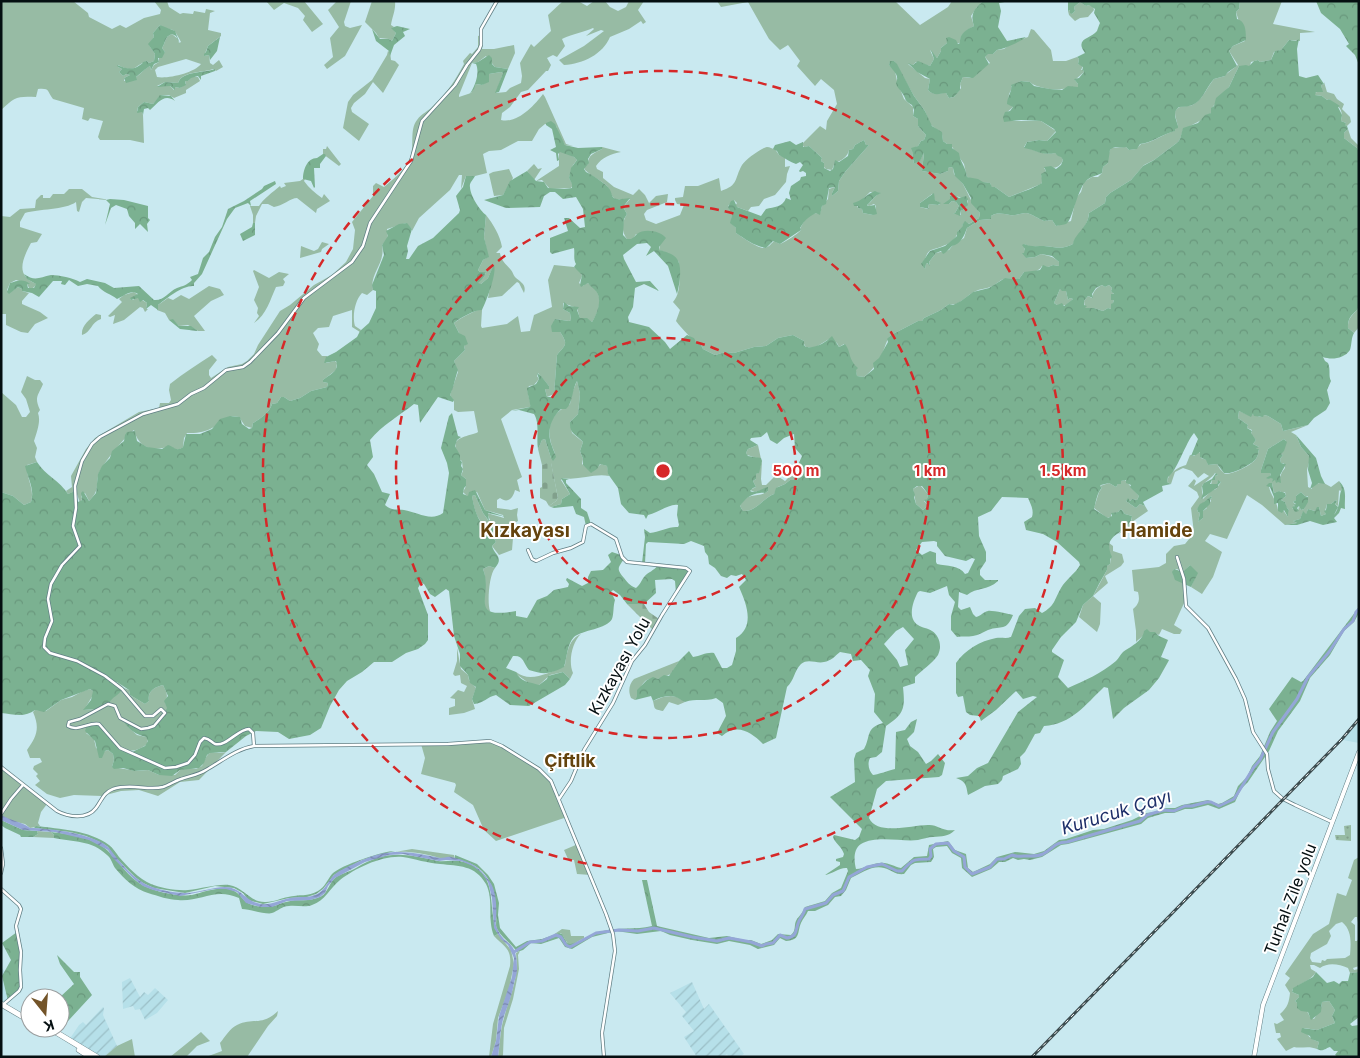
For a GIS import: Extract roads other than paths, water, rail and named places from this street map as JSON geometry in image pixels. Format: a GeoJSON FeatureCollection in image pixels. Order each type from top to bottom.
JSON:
{"type":"FeatureCollection","features":[{"type":"Feature","properties":{"kind":"highway"},"geometry":{"type":"LineString","coordinates":[[3,1002],[20,1011]]}},
{"type":"Feature","properties":{"kind":"highway"},"geometry":{"type":"LineString","coordinates":[[3,1002],[20,1014]]}},
{"type":"Feature","properties":{"kind":"highway"},"geometry":{"type":"LineString","coordinates":[[59,1038],[90,1057]]}},
{"type":"Feature","properties":{"kind":"highway"},"geometry":{"type":"LineString","coordinates":[[65,1038],[96,1057]]}},
{"type":"Feature","properties":{"kind":"main road","name":"Turhal-Zile yolu"},"geometry":{"type":"LineString","coordinates":[[1254,1057],[1263,1004],[1359,752]]}},
{"type":"Feature","properties":{"kind":"street"},"geometry":{"type":"LineString","coordinates":[[254,746],[254,733],[250,729],[242,730],[220,744],[215,744],[208,738],[204,738],[188,763],[165,768],[120,748],[99,724],[93,723],[75,729],[68,726],[69,722],[80,719],[108,704],[114,706],[122,720],[141,729],[154,726],[164,713],[162,710],[153,716],[145,716],[122,689],[105,676],[77,661],[50,653],[44,647],[45,638],[52,621],[48,598],[52,584],[62,565],[80,546],[73,522],[76,508],[76,486],[80,467],[88,448],[100,437],[143,414],[178,404],[191,394],[204,388],[223,372],[243,367],[250,362],[278,333],[304,298],[355,259],[364,243],[370,223],[411,161],[422,121],[458,81],[467,65],[479,50],[481,45],[481,29],[497,1]]}},
{"type":"Feature","properties":{"kind":"street","name":"Kızkayası Yolu"},"geometry":{"type":"LineString","coordinates":[[528,550],[532,559],[536,561],[553,553],[572,548],[583,542],[586,526],[590,524],[616,539],[622,557],[627,562],[686,568],[690,571],[659,619],[645,645],[632,661],[613,703],[584,750],[571,781],[560,799]]}},
{"type":"Feature","properties":{"kind":"street"},"geometry":{"type":"LineString","coordinates":[[1178,557],[1184,579],[1186,606],[1208,628],[1236,679],[1245,699],[1254,732],[1266,752],[1273,789],[1288,801],[1332,822]]}},
{"type":"Feature","properties":{"kind":"street"},"geometry":{"type":"LineString","coordinates":[[1,767],[57,811],[67,816],[78,816],[94,810],[102,796],[114,788],[132,786],[156,788],[163,786],[197,774],[240,750],[254,746],[449,744],[492,741],[546,774],[551,781],[603,905],[613,934],[614,955],[602,1032],[604,1057]]}},
{"type":"Feature","properties":{"kind":"street"},"geometry":{"type":"LineString","coordinates":[[1,814],[23,785]]}},
{"type":"Feature","properties":{"kind":"street"},"geometry":{"type":"LineString","coordinates":[[1,848],[3,864],[1,873]]}},
{"type":"Feature","properties":{"kind":"street"},"geometry":{"type":"LineString","coordinates":[[1,890],[19,905],[21,909],[16,926],[21,952],[21,987],[19,991],[3,1002]]}},
{"type":"Feature","properties":{"kind":"water"},"geometry":{"type":"Polygon","coordinates":[[[1,815],[30,828],[72,833],[103,843],[133,876],[152,887],[185,893],[225,887],[235,889],[249,899],[261,904],[316,895],[339,871],[381,854],[400,852],[440,858],[450,857],[468,862],[482,871],[492,885],[496,899],[496,927],[515,952],[517,973],[503,1021],[498,1057],[491,1057],[496,1041],[499,1016],[512,977],[514,958],[508,945],[501,939],[494,928],[492,898],[488,882],[482,873],[473,866],[461,861],[439,861],[403,854],[389,855],[365,862],[335,878],[320,897],[310,900],[287,901],[272,907],[261,907],[246,903],[237,892],[226,889],[214,889],[180,896],[153,890],[143,886],[134,879],[112,857],[108,850],[89,840],[55,832],[23,830],[1,820],[1,815]]]}},
{"type":"Feature","properties":{"kind":"waterway","name":"Kurucuk Çayı"},"geometry":{"type":"LineString","coordinates":[[514,952],[530,942],[542,941],[556,935],[561,937],[566,945],[570,947],[596,933],[619,930],[638,931],[654,928],[692,937],[717,941],[729,938],[762,946],[773,943],[780,935],[787,938],[793,936],[805,909],[826,903],[833,895],[843,891],[849,877],[867,867],[882,864],[897,871],[902,871],[914,861],[929,859],[931,856],[930,849],[936,844],[948,843],[954,851],[964,857],[965,867],[972,874],[990,867],[997,859],[1004,859],[1012,855],[1040,855],[1059,843],[1140,821],[1147,815],[1164,810],[1174,811],[1185,806],[1207,802],[1219,806],[1234,799],[1260,760],[1273,732],[1297,699],[1308,677],[1329,652],[1344,629],[1353,621],[1359,609]]}},
{"type":"Feature","properties":{"kind":"railway"},"geometry":{"type":"LineString","coordinates":[[1032,1057],[1342,739],[1359,719]]}},
{"type":"Feature","properties":{"kind":"district","name":"Kızkayası"},"geometry":{"type":"Point","coordinates":[525,530]}},
{"type":"Feature","properties":{"kind":"district","name":"Hamide"},"geometry":{"type":"Point","coordinates":[1157,530]}},
{"type":"Feature","properties":{"kind":"district","name":"Çiftlik"},"geometry":{"type":"Point","coordinates":[570,760]}}]}
